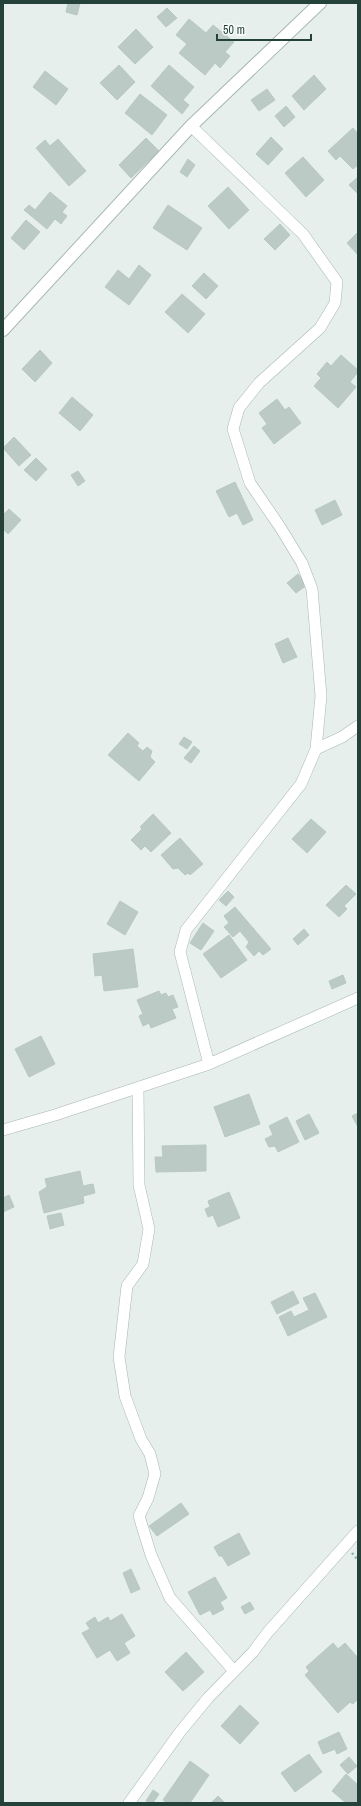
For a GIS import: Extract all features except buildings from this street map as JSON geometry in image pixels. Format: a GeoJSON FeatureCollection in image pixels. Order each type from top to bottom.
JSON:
{"type":"FeatureCollection","features":[{"type":"Feature","properties":{"kind":"street"},"geometry":{"type":"LineString","coordinates":[[3,330],[191,126],[320,3]]}},
{"type":"Feature","properties":{"kind":"street"},"geometry":{"type":"LineString","coordinates":[[191,126],[303,234],[337,282],[335,303],[320,328],[259,383],[239,408],[233,429],[250,483],[302,563],[312,590],[321,696],[316,749],[300,784],[186,930],[180,952],[209,1064]]}},
{"type":"Feature","properties":{"kind":"street"},"geometry":{"type":"LineString","coordinates":[[316,749],[358,726]]}},
{"type":"Feature","properties":{"kind":"street"},"geometry":{"type":"LineString","coordinates":[[3,1130],[209,1064],[358,998]]}},
{"type":"Feature","properties":{"kind":"street"},"geometry":{"type":"LineString","coordinates":[[138,1088],[139,1185],[149,1229],[143,1264],[127,1286],[119,1356],[125,1396],[141,1439],[150,1454],[155,1474],[148,1498],[139,1516],[151,1555],[170,1598],[234,1671]]}},
{"type":"Feature","properties":{"kind":"street"},"geometry":{"type":"LineString","coordinates":[[129,1803],[180,1732],[208,1698],[253,1652],[268,1632],[358,1531]]}}]}
